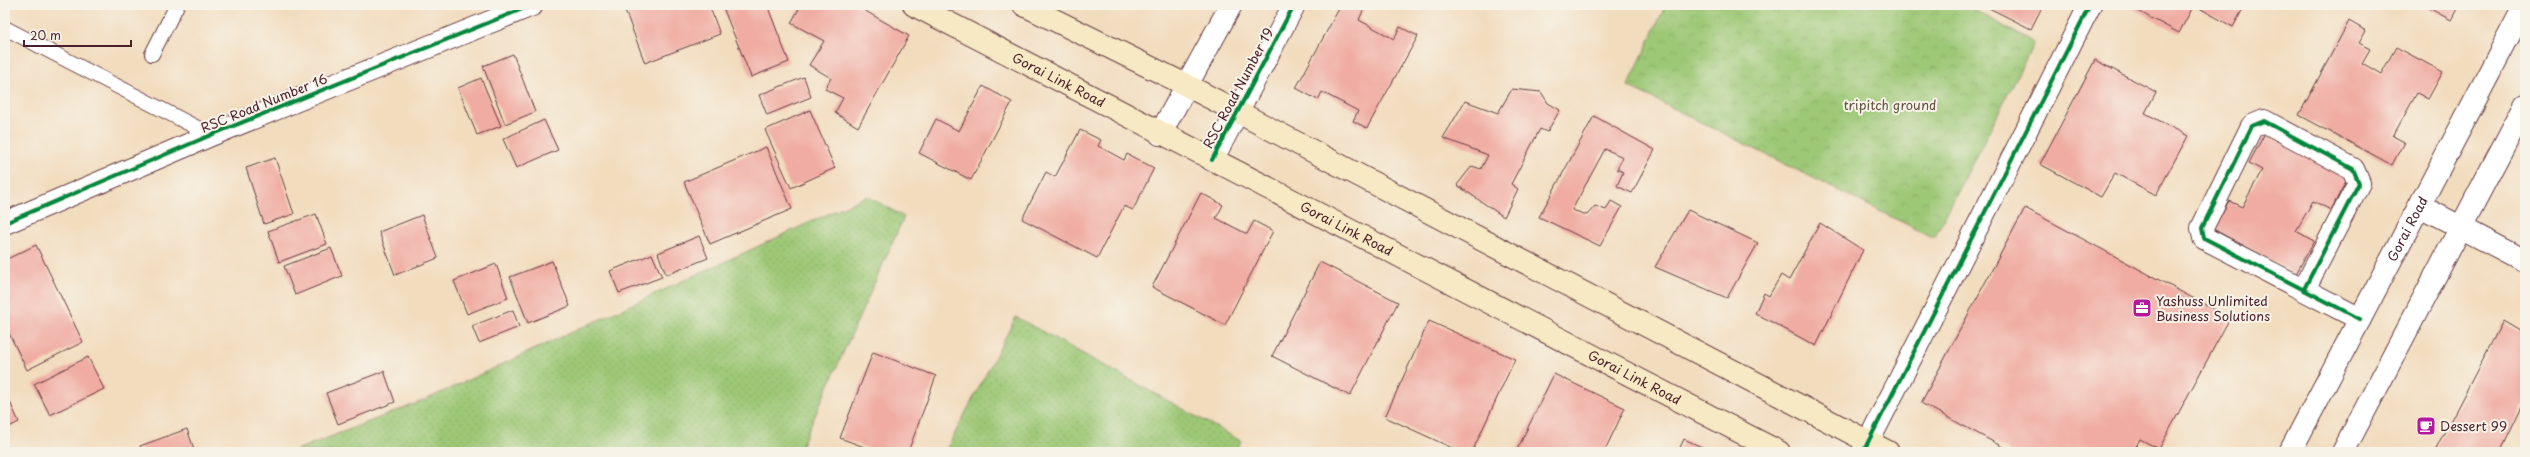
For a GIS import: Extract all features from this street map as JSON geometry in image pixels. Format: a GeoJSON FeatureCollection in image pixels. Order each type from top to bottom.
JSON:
{"type":"FeatureCollection","features":[{"type":"Feature","properties":{"kind":"main road","name":"Gorai Link Road"},"geometry":{"type":"LineString","coordinates":[[914,5],[1160,134],[1779,452]]}},
{"type":"Feature","properties":{"kind":"main road"},"geometry":{"type":"LineString","coordinates":[[1024,5],[1238,112],[1866,446],[1888,452]]}},
{"type":"Feature","properties":{"kind":"street","name":"RSC Road Number 16"},"geometry":{"type":"LineString","coordinates":[[5,223],[211,135],[532,5]]}},
{"type":"Feature","properties":{"kind":"street"},"geometry":{"type":"LineString","coordinates":[[1160,134],[1188,86],[1231,5]]}},
{"type":"Feature","properties":{"kind":"street","name":"RSC Road Number 19"},"geometry":{"type":"LineString","coordinates":[[1212,160],[1294,5]]}},
{"type":"Feature","properties":{"kind":"street"},"geometry":{"type":"LineString","coordinates":[[1866,446],[2090,5]]}},
{"type":"Feature","properties":{"kind":"street","name":"Gorai Road"},"geometry":{"type":"LineString","coordinates":[[2290,452],[2525,5]]}},
{"type":"Feature","properties":{"kind":"street"},"geometry":{"type":"LineString","coordinates":[[2343,452],[2525,106]]}},
{"type":"Feature","properties":{"kind":"street"},"geometry":{"type":"LineString","coordinates":[[2304,289],[2359,183],[2353,169],[2264,121],[2252,126],[2202,228],[2204,238],[2360,319]]}},
{"type":"Feature","properties":{"kind":"street"},"geometry":{"type":"LineString","coordinates":[[2420,206],[2525,261]]}},
{"type":"Feature","properties":{"kind":"lane"},"geometry":{"type":"LineString","coordinates":[[152,54],[177,5]]}},
{"type":"Feature","properties":{"kind":"lane"},"geometry":{"type":"LineString","coordinates":[[5,28],[211,135]]}},
{"type":"Feature","properties":{"kind":"green space","name":"tripitch ground"},"geometry":{"type":"Polygon","coordinates":[[[1666,5],[1966,5],[2034,43],[1934,238],[1628,86],[1666,5]]]}},
{"type":"Feature","properties":{"kind":"green space"},"geometry":{"type":"Polygon","coordinates":[[[867,196],[904,217],[800,449],[807,452],[291,452],[425,400],[867,196]]]}},
{"type":"Feature","properties":{"kind":"green space"},"geometry":{"type":"Polygon","coordinates":[[[1016,317],[1241,441],[1235,452],[945,452],[1016,317]]]}},
{"type":"Feature","properties":{"kind":"building"},"geometry":{"type":"Polygon","coordinates":[[[623,5],[709,5],[720,34],[645,63],[623,5]]]}},
{"type":"Feature","properties":{"kind":"building"},"geometry":{"type":"Polygon","coordinates":[[[722,5],[767,5],[789,62],[751,77],[722,5]]]}},
{"type":"Feature","properties":{"kind":"building"},"geometry":{"type":"Polygon","coordinates":[[[801,5],[855,5],[909,36],[858,127],[835,113],[843,98],[825,89],[831,78],[809,65],[824,41],[791,23],[801,5]]]}},
{"type":"Feature","properties":{"kind":"building"},"geometry":{"type":"Polygon","coordinates":[[[1341,5],[1365,6],[1359,20],[1394,39],[1400,27],[1418,36],[1367,128],[1353,121],[1358,111],[1322,92],[1318,100],[1296,88],[1341,5]]]}},
{"type":"Feature","properties":{"kind":"building"},"geometry":{"type":"Polygon","coordinates":[[[1983,5],[2043,5],[2031,29],[1983,5]]]}},
{"type":"Feature","properties":{"kind":"building"},"geometry":{"type":"Polygon","coordinates":[[[2127,5],[2194,5],[2179,33],[2127,5]]]}},
{"type":"Feature","properties":{"kind":"building"},"geometry":{"type":"Polygon","coordinates":[[[2194,5],[2245,5],[2233,27],[2194,5]]]}},
{"type":"Feature","properties":{"kind":"building"},"geometry":{"type":"Polygon","coordinates":[[[2423,5],[2459,5],[2451,20],[2423,5]]]}},
{"type":"Feature","properties":{"kind":"building"},"geometry":{"type":"Polygon","coordinates":[[[2349,21],[2366,31],[2359,43],[2370,49],[2362,63],[2381,74],[2396,47],[2443,72],[2428,99],[2417,93],[2393,136],[2404,142],[2392,165],[2299,115],[2349,21]]]}},
{"type":"Feature","properties":{"kind":"building"},"geometry":{"type":"Polygon","coordinates":[[[513,54],[535,112],[505,124],[483,66],[513,54]]]}},
{"type":"Feature","properties":{"kind":"building"},"geometry":{"type":"Polygon","coordinates":[[[2095,60],[2156,92],[2145,113],[2188,136],[2156,195],[2115,173],[2101,197],[2040,164],[2095,60]]]}},
{"type":"Feature","properties":{"kind":"building"},"geometry":{"type":"Polygon","coordinates":[[[804,77],[811,97],[767,115],[759,95],[804,77]]]}},
{"type":"Feature","properties":{"kind":"building"},"geometry":{"type":"Polygon","coordinates":[[[481,78],[501,126],[477,135],[458,88],[481,78]]]}},
{"type":"Feature","properties":{"kind":"building"},"geometry":{"type":"Polygon","coordinates":[[[983,86],[1012,102],[971,180],[919,153],[936,119],[959,131],[983,86]]]}},
{"type":"Feature","properties":{"kind":"building"},"geometry":{"type":"Polygon","coordinates":[[[1512,89],[1541,92],[1548,103],[1560,110],[1547,132],[1540,129],[1511,184],[1518,189],[1504,217],[1457,185],[1472,166],[1481,169],[1488,155],[1443,138],[1465,101],[1498,113],[1512,89]]]}},
{"type":"Feature","properties":{"kind":"building"},"geometry":{"type":"Polygon","coordinates":[[[810,110],[835,168],[791,188],[765,130],[810,110]]]}},
{"type":"Feature","properties":{"kind":"building"},"geometry":{"type":"Polygon","coordinates":[[[1594,116],[1655,150],[1632,193],[1617,186],[1623,172],[1617,169],[1623,157],[1605,149],[1572,210],[1587,215],[1595,206],[1606,210],[1611,201],[1622,207],[1600,246],[1539,217],[1594,116]]]}},
{"type":"Feature","properties":{"kind":"building"},"geometry":{"type":"Polygon","coordinates":[[[544,120],[558,150],[516,168],[503,139],[544,120]]]}},
{"type":"Feature","properties":{"kind":"building"},"geometry":{"type":"Polygon","coordinates":[[[1080,130],[1101,140],[1098,146],[1124,160],[1127,154],[1154,168],[1133,210],[1124,206],[1097,258],[1022,219],[1046,172],[1055,177],[1080,130]]]}},
{"type":"Feature","properties":{"kind":"building"},"geometry":{"type":"Polygon","coordinates":[[[2265,133],[2348,177],[2331,210],[2313,201],[2296,231],[2314,241],[2296,274],[2213,229],[2229,201],[2242,207],[2262,170],[2249,163],[2265,133]]]}},
{"type":"Feature","properties":{"kind":"building"},"geometry":{"type":"Polygon","coordinates":[[[766,147],[792,209],[710,244],[684,182],[766,147]]]}},
{"type":"Feature","properties":{"kind":"building"},"geometry":{"type":"Polygon","coordinates":[[[275,158],[294,214],[264,224],[246,168],[275,158]]]}},
{"type":"Feature","properties":{"kind":"building"},"geometry":{"type":"Polygon","coordinates":[[[1201,193],[1223,205],[1216,218],[1247,234],[1254,221],[1273,231],[1225,325],[1152,287],[1201,193]]]}},
{"type":"Feature","properties":{"kind":"building"},"geometry":{"type":"Polygon","coordinates":[[[2025,208],[2230,318],[2159,449],[2140,439],[2133,452],[2012,452],[1921,403],[2025,208]]]}},
{"type":"Feature","properties":{"kind":"building"},"geometry":{"type":"Polygon","coordinates":[[[1688,210],[1758,243],[1727,298],[1655,267],[1688,210]]]}},
{"type":"Feature","properties":{"kind":"building"},"geometry":{"type":"Polygon","coordinates":[[[316,214],[327,244],[279,262],[268,231],[316,214]]]}},
{"type":"Feature","properties":{"kind":"building"},"geometry":{"type":"Polygon","coordinates":[[[422,215],[438,258],[395,275],[379,232],[422,215]]]}},
{"type":"Feature","properties":{"kind":"building"},"geometry":{"type":"Polygon","coordinates":[[[1820,223],[1863,250],[1816,346],[1755,313],[1764,293],[1769,296],[1781,275],[1789,280],[1820,223]]]}},
{"type":"Feature","properties":{"kind":"building"},"geometry":{"type":"Polygon","coordinates":[[[699,236],[708,258],[666,275],[658,253],[699,236]]]}},
{"type":"Feature","properties":{"kind":"building"},"geometry":{"type":"Polygon","coordinates":[[[36,245],[83,342],[27,370],[5,325],[5,260],[36,245]]]}},
{"type":"Feature","properties":{"kind":"building"},"geometry":{"type":"Polygon","coordinates":[[[331,248],[342,276],[295,295],[284,266],[331,248]]]}},
{"type":"Feature","properties":{"kind":"building"},"geometry":{"type":"Polygon","coordinates":[[[652,254],[662,277],[619,293],[610,271],[652,254]]]}},
{"type":"Feature","properties":{"kind":"building"},"geometry":{"type":"Polygon","coordinates":[[[552,261],[570,306],[528,323],[510,277],[552,261]]]}},
{"type":"Feature","properties":{"kind":"building"},"geometry":{"type":"Polygon","coordinates":[[[1320,262],[1398,302],[1350,396],[1272,356],[1320,262]]]}},
{"type":"Feature","properties":{"kind":"building"},"geometry":{"type":"Polygon","coordinates":[[[496,264],[508,298],[467,314],[454,281],[496,264]]]}},
{"type":"Feature","properties":{"kind":"building"},"geometry":{"type":"Polygon","coordinates":[[[513,310],[519,327],[479,343],[472,326],[513,310]]]}},
{"type":"Feature","properties":{"kind":"building"},"geometry":{"type":"Polygon","coordinates":[[[1429,321],[1515,359],[1472,452],[1461,452],[1385,417],[1429,321]]]}},
{"type":"Feature","properties":{"kind":"building"},"geometry":{"type":"Polygon","coordinates":[[[2503,321],[2525,334],[2525,408],[2522,406],[2500,452],[2434,452],[2503,321]]]}},
{"type":"Feature","properties":{"kind":"building"},"geometry":{"type":"Polygon","coordinates":[[[873,352],[936,376],[908,452],[878,452],[840,438],[873,352]]]}},
{"type":"Feature","properties":{"kind":"building"},"geometry":{"type":"Polygon","coordinates":[[[88,357],[104,389],[50,415],[34,384],[88,357]]]}},
{"type":"Feature","properties":{"kind":"building"},"geometry":{"type":"Polygon","coordinates":[[[384,371],[395,402],[338,424],[326,393],[384,371]]]}},
{"type":"Feature","properties":{"kind":"building"},"geometry":{"type":"Polygon","coordinates":[[[1554,374],[1625,408],[1604,452],[1516,452],[1554,374]]]}},
{"type":"Feature","properties":{"kind":"building"},"geometry":{"type":"Polygon","coordinates":[[[5,391],[19,422],[5,429],[5,391]]]}},
{"type":"Feature","properties":{"kind":"building"},"geometry":{"type":"Polygon","coordinates":[[[187,429],[195,452],[142,452],[140,446],[187,429]]]}},
{"type":"Feature","properties":{"kind":"building"},"geometry":{"type":"Polygon","coordinates":[[[1684,439],[1713,452],[1678,452],[1684,439]]]}},
{"type":"Feature","properties":{"kind":"cycle path"},"geometry":{"type":"LineString","coordinates":[[5,223],[211,135],[532,5]]}},
{"type":"Feature","properties":{"kind":"cycle path"},"geometry":{"type":"LineString","coordinates":[[1212,160],[1294,5]]}},
{"type":"Feature","properties":{"kind":"cycle path"},"geometry":{"type":"LineString","coordinates":[[1863,452],[2090,5]]}},
{"type":"Feature","properties":{"kind":"cycle path"},"geometry":{"type":"LineString","coordinates":[[2304,289],[2359,183],[2353,169],[2264,121],[2252,126],[2202,228],[2204,238],[2360,319]]}},
{"type":"Feature","properties":{"kind":"place","name":"Yashuss Unlimited Business Solutions"},"geometry":{"type":"Point","coordinates":[2142,308]}},
{"type":"Feature","properties":{"kind":"place","name":"Dessert 99"},"geometry":{"type":"Point","coordinates":[2426,426]}}]}
